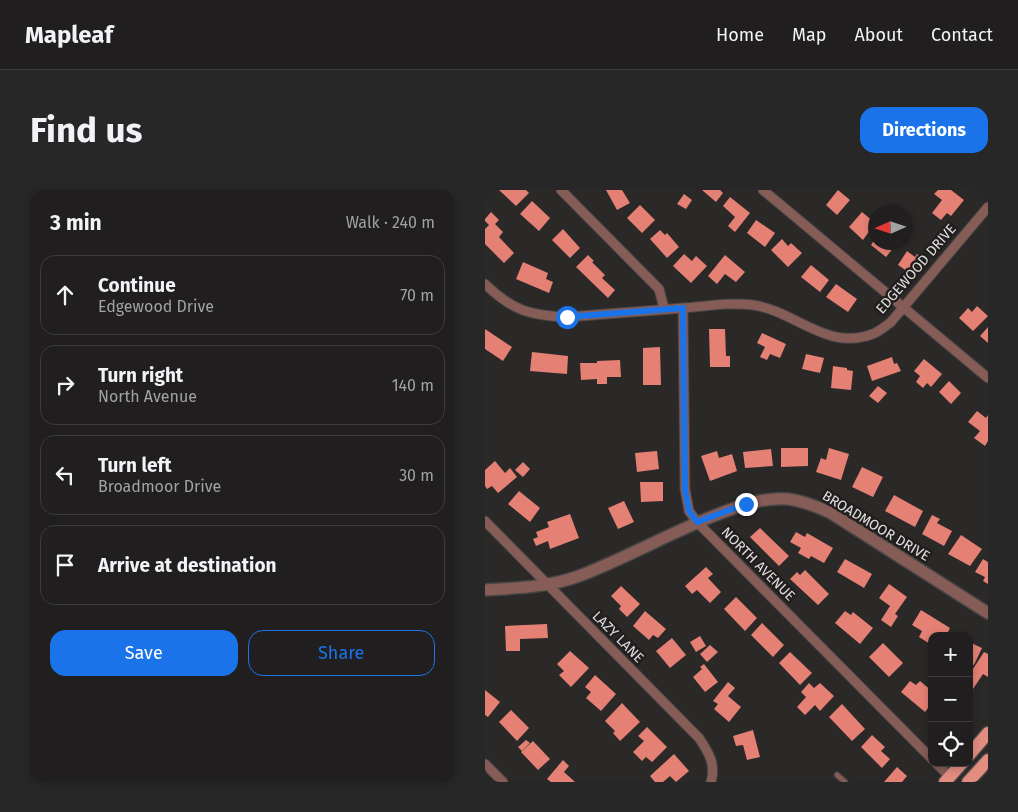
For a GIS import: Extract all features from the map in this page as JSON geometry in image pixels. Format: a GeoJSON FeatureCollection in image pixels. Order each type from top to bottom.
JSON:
{"type":"FeatureCollection","features":[{"type":"Feature","properties":{"kind":"main road"},"geometry":{"type":"LineString","coordinates":[[973,750],[988,733]]}},
{"type":"Feature","properties":{"kind":"main road"},"geometry":{"type":"LineString","coordinates":[[968,782],[988,760]]}},
{"type":"Feature","properties":{"kind":"main road"},"geometry":{"type":"LineString","coordinates":[[947,780],[958,767]]}},
{"type":"Feature","properties":{"kind":"street"},"geometry":{"type":"LineString","coordinates":[[561,190],[659,288],[664,308]]}},
{"type":"Feature","properties":{"kind":"street"},"geometry":{"type":"LineString","coordinates":[[763,190],[988,378]]}},
{"type":"Feature","properties":{"kind":"street","name":"EDGEWOOD DRIVE"},"geometry":{"type":"LineString","coordinates":[[485,284],[501,299],[512,306],[531,314],[548,317],[683,308],[727,303],[755,305],[783,315],[821,334],[839,338],[855,338],[875,333],[891,322],[904,309],[988,207]]}},
{"type":"Feature","properties":{"kind":"street","name":"NORTH AVENUE"},"geometry":{"type":"LineString","coordinates":[[683,308],[685,489],[689,511],[697,522],[928,755]]}},
{"type":"Feature","properties":{"kind":"street","name":"BROADMOOR DRIVE"},"geometry":{"type":"LineString","coordinates":[[485,590],[547,584],[593,571],[697,522],[735,507],[758,501],[788,499],[810,504],[831,513],[988,613]]}},
{"type":"Feature","properties":{"kind":"street","name":"LAZY LANE"},"geometry":{"type":"LineString","coordinates":[[485,521],[699,738],[712,761],[711,782]]}},
{"type":"Feature","properties":{"kind":"street"},"geometry":{"type":"LineString","coordinates":[[485,764],[503,782]]}},
{"type":"Feature","properties":{"kind":"street"},"geometry":{"type":"LineString","coordinates":[[939,767],[947,780]]}},
{"type":"Feature","properties":{"kind":"lane"},"geometry":{"type":"LineString","coordinates":[[837,774],[845,782]]}},
{"type":"Feature","properties":{"kind":"building"},"geometry":{"type":"Polygon","coordinates":[[[499,190],[526,190],[529,193],[516,206],[499,190]]]}},
{"type":"Feature","properties":{"kind":"building"},"geometry":{"type":"Polygon","coordinates":[[[606,190],[622,190],[630,203],[617,210],[606,190]]]}},
{"type":"Feature","properties":{"kind":"building"},"geometry":{"type":"Polygon","coordinates":[[[702,190],[720,190],[723,193],[716,202],[702,190]]]}},
{"type":"Feature","properties":{"kind":"building"},"geometry":{"type":"Polygon","coordinates":[[[838,190],[850,200],[837,215],[826,205],[838,190]]]}},
{"type":"Feature","properties":{"kind":"building"},"geometry":{"type":"Polygon","coordinates":[[[938,190],[951,190],[964,200],[951,216],[947,213],[941,220],[932,213],[942,200],[934,194],[938,190]]]}},
{"type":"Feature","properties":{"kind":"building"},"geometry":{"type":"Polygon","coordinates":[[[684,194],[692,200],[686,209],[677,204],[684,194]]]}},
{"type":"Feature","properties":{"kind":"building"},"geometry":{"type":"Polygon","coordinates":[[[730,197],[750,213],[735,232],[728,226],[735,217],[723,206],[730,197]]]}},
{"type":"Feature","properties":{"kind":"building"},"geometry":{"type":"Polygon","coordinates":[[[532,201],[550,218],[539,231],[520,214],[532,201]]]}},
{"type":"Feature","properties":{"kind":"building"},"geometry":{"type":"Polygon","coordinates":[[[640,205],[655,220],[642,233],[627,218],[640,205]]]}},
{"type":"Feature","properties":{"kind":"building"},"geometry":{"type":"Polygon","coordinates":[[[491,212],[499,220],[495,224],[503,232],[499,237],[514,253],[504,263],[485,244],[485,229],[489,225],[485,219],[491,212]]]}},
{"type":"Feature","properties":{"kind":"building"},"geometry":{"type":"Polygon","coordinates":[[[862,212],[868,217],[868,233],[863,240],[849,227],[862,212]]]}},
{"type":"Feature","properties":{"kind":"building"},"geometry":{"type":"Polygon","coordinates":[[[756,220],[775,233],[765,247],[747,233],[756,220]]]}},
{"type":"Feature","properties":{"kind":"building"},"geometry":{"type":"Polygon","coordinates":[[[563,229],[580,248],[570,258],[552,240],[563,229]]]}},
{"type":"Feature","properties":{"kind":"building"},"geometry":{"type":"Polygon","coordinates":[[[660,230],[665,235],[667,233],[679,247],[667,258],[650,239],[660,230]]]}},
{"type":"Feature","properties":{"kind":"building"},"geometry":{"type":"Polygon","coordinates":[[[782,239],[788,246],[791,243],[802,253],[788,267],[771,250],[782,239]]]}},
{"type":"Feature","properties":{"kind":"building"},"geometry":{"type":"Polygon","coordinates":[[[877,250],[892,250],[886,257],[877,250]]]}},
{"type":"Feature","properties":{"kind":"building"},"geometry":{"type":"Polygon","coordinates":[[[907,251],[915,257],[917,254],[925,259],[914,276],[898,265],[907,251]]]}},
{"type":"Feature","properties":{"kind":"building"},"geometry":{"type":"Polygon","coordinates":[[[684,254],[692,261],[696,256],[707,266],[691,283],[673,266],[684,254]]]}},
{"type":"Feature","properties":{"kind":"building"},"geometry":{"type":"Polygon","coordinates":[[[588,255],[605,275],[602,278],[615,290],[608,298],[576,267],[588,255]]]}},
{"type":"Feature","properties":{"kind":"building"},"geometry":{"type":"Polygon","coordinates":[[[725,255],[745,272],[736,282],[725,274],[717,284],[708,276],[725,255]]]}},
{"type":"Feature","properties":{"kind":"building"},"geometry":{"type":"Polygon","coordinates":[[[523,262],[548,273],[546,279],[553,282],[549,293],[516,279],[523,262]]]}},
{"type":"Feature","properties":{"kind":"building"},"geometry":{"type":"Polygon","coordinates":[[[811,265],[829,280],[820,292],[801,277],[811,265]]]}},
{"type":"Feature","properties":{"kind":"building"},"geometry":{"type":"Polygon","coordinates":[[[836,284],[857,299],[848,312],[826,297],[836,284]]]}},
{"type":"Feature","properties":{"kind":"building"},"geometry":{"type":"Polygon","coordinates":[[[977,306],[988,316],[973,331],[959,318],[968,308],[972,312],[977,306]]]}},
{"type":"Feature","properties":{"kind":"building"},"geometry":{"type":"Polygon","coordinates":[[[988,327],[988,343],[980,336],[988,327]]]}},
{"type":"Feature","properties":{"kind":"building"},"geometry":{"type":"Polygon","coordinates":[[[485,329],[512,347],[503,361],[485,349],[485,329]]]}},
{"type":"Feature","properties":{"kind":"building"},"geometry":{"type":"Polygon","coordinates":[[[709,329],[725,329],[726,356],[730,356],[730,367],[710,367],[709,329]]]}},
{"type":"Feature","properties":{"kind":"building"},"geometry":{"type":"Polygon","coordinates":[[[762,333],[786,344],[780,358],[770,354],[767,360],[760,357],[765,347],[757,343],[762,333]]]}},
{"type":"Feature","properties":{"kind":"building"},"geometry":{"type":"Polygon","coordinates":[[[660,347],[661,385],[643,385],[643,348],[660,347]]]}},
{"type":"Feature","properties":{"kind":"building"},"geometry":{"type":"Polygon","coordinates":[[[532,352],[568,356],[567,374],[530,371],[532,352]]]}},
{"type":"Feature","properties":{"kind":"building"},"geometry":{"type":"Polygon","coordinates":[[[806,354],[824,358],[820,373],[802,369],[806,354]]]}},
{"type":"Feature","properties":{"kind":"building"},"geometry":{"type":"Polygon","coordinates":[[[892,357],[894,364],[897,363],[901,371],[872,381],[867,366],[892,357]]]}},
{"type":"Feature","properties":{"kind":"building"},"geometry":{"type":"Polygon","coordinates":[[[924,359],[942,374],[931,387],[927,383],[923,388],[916,382],[920,376],[914,371],[924,359]]]}},
{"type":"Feature","properties":{"kind":"building"},"geometry":{"type":"Polygon","coordinates":[[[620,360],[621,377],[607,377],[607,384],[597,384],[597,379],[581,380],[580,363],[620,360]]]}},
{"type":"Feature","properties":{"kind":"building"},"geometry":{"type":"Polygon","coordinates":[[[833,366],[853,371],[851,390],[831,388],[833,366]]]}},
{"type":"Feature","properties":{"kind":"building"},"geometry":{"type":"Polygon","coordinates":[[[949,381],[961,393],[951,404],[939,392],[949,381]]]}},
{"type":"Feature","properties":{"kind":"building"},"geometry":{"type":"Polygon","coordinates":[[[878,386],[887,393],[878,403],[869,396],[878,386]]]}},
{"type":"Feature","properties":{"kind":"building"},"geometry":{"type":"Polygon","coordinates":[[[977,411],[986,418],[988,415],[988,441],[985,446],[974,438],[980,431],[968,422],[977,411]]]}},
{"type":"Feature","properties":{"kind":"building"},"geometry":{"type":"Polygon","coordinates":[[[781,448],[808,448],[808,466],[781,467],[781,448]]]}},
{"type":"Feature","properties":{"kind":"building"},"geometry":{"type":"Polygon","coordinates":[[[829,448],[849,454],[841,480],[816,472],[821,458],[826,460],[829,448]]]}},
{"type":"Feature","properties":{"kind":"building"},"geometry":{"type":"Polygon","coordinates":[[[771,449],[773,466],[745,468],[743,452],[771,449]]]}},
{"type":"Feature","properties":{"kind":"building"},"geometry":{"type":"Polygon","coordinates":[[[657,451],[659,469],[637,472],[635,453],[657,451]]]}},
{"type":"Feature","properties":{"kind":"building"},"geometry":{"type":"Polygon","coordinates":[[[717,451],[719,458],[732,454],[737,471],[710,481],[701,456],[717,451]]]}},
{"type":"Feature","properties":{"kind":"building"},"geometry":{"type":"Polygon","coordinates":[[[495,461],[505,473],[510,468],[517,477],[498,493],[492,486],[487,489],[485,486],[485,470],[495,461]]]}},
{"type":"Feature","properties":{"kind":"building"},"geometry":{"type":"Polygon","coordinates":[[[523,462],[530,469],[523,477],[515,470],[523,462]]]}},
{"type":"Feature","properties":{"kind":"building"},"geometry":{"type":"Polygon","coordinates":[[[862,467],[883,477],[873,497],[852,487],[862,467]]]}},
{"type":"Feature","properties":{"kind":"building"},"geometry":{"type":"Polygon","coordinates":[[[640,482],[663,482],[663,501],[641,502],[640,482]]]}},
{"type":"Feature","properties":{"kind":"building"},"geometry":{"type":"Polygon","coordinates":[[[519,491],[540,508],[530,522],[508,504],[519,491]]]}},
{"type":"Feature","properties":{"kind":"building"},"geometry":{"type":"Polygon","coordinates":[[[894,495],[923,511],[915,527],[885,511],[894,495]]]}},
{"type":"Feature","properties":{"kind":"building"},"geometry":{"type":"Polygon","coordinates":[[[624,501],[634,522],[618,529],[608,508],[624,501]]]}},
{"type":"Feature","properties":{"kind":"building"},"geometry":{"type":"Polygon","coordinates":[[[570,514],[579,538],[550,549],[548,541],[536,546],[533,539],[538,537],[536,532],[549,527],[547,522],[570,514]]]}},
{"type":"Feature","properties":{"kind":"building"},"geometry":{"type":"Polygon","coordinates":[[[932,515],[940,519],[937,523],[952,531],[944,546],[922,534],[932,515]]]}},
{"type":"Feature","properties":{"kind":"building"},"geometry":{"type":"Polygon","coordinates":[[[760,528],[789,556],[779,566],[750,537],[760,528]]]}},
{"type":"Feature","properties":{"kind":"building"},"geometry":{"type":"Polygon","coordinates":[[[796,532],[805,537],[807,533],[833,548],[824,563],[811,556],[809,559],[798,553],[801,548],[790,542],[796,532]]]}},
{"type":"Feature","properties":{"kind":"building"},"geometry":{"type":"Polygon","coordinates":[[[961,535],[982,549],[970,566],[948,554],[961,535]]]}},
{"type":"Feature","properties":{"kind":"building"},"geometry":{"type":"Polygon","coordinates":[[[845,559],[872,574],[864,588],[837,572],[845,559]]]}},
{"type":"Feature","properties":{"kind":"building"},"geometry":{"type":"Polygon","coordinates":[[[983,559],[988,562],[988,584],[983,581],[985,577],[975,572],[983,559]]]}},
{"type":"Feature","properties":{"kind":"building"},"geometry":{"type":"Polygon","coordinates":[[[706,567],[713,574],[708,578],[721,592],[710,603],[697,590],[692,594],[685,586],[706,567]]]}},
{"type":"Feature","properties":{"kind":"building"},"geometry":{"type":"Polygon","coordinates":[[[805,570],[829,594],[818,605],[790,579],[797,572],[800,575],[805,570]]]}},
{"type":"Feature","properties":{"kind":"building"},"geometry":{"type":"Polygon","coordinates":[[[889,584],[907,597],[895,614],[898,616],[891,627],[881,620],[890,606],[879,598],[889,584]]]}},
{"type":"Feature","properties":{"kind":"building"},"geometry":{"type":"Polygon","coordinates":[[[621,586],[640,604],[627,617],[619,609],[621,606],[611,596],[621,586]]]}},
{"type":"Feature","properties":{"kind":"building"},"geometry":{"type":"Polygon","coordinates":[[[736,597],[757,618],[745,631],[724,609],[736,597]]]}},
{"type":"Feature","properties":{"kind":"building"},"geometry":{"type":"Polygon","coordinates":[[[921,610],[950,628],[948,632],[928,632],[928,643],[919,637],[922,631],[912,625],[921,610]]]}},
{"type":"Feature","properties":{"kind":"building"},"geometry":{"type":"Polygon","coordinates":[[[645,611],[666,629],[658,638],[653,635],[649,640],[633,626],[645,611]]]}},
{"type":"Feature","properties":{"kind":"building"},"geometry":{"type":"Polygon","coordinates":[[[845,611],[851,615],[853,612],[873,628],[860,644],[835,623],[845,611]]]}},
{"type":"Feature","properties":{"kind":"building"},"geometry":{"type":"Polygon","coordinates":[[[762,623],[784,645],[773,657],[751,635],[762,623]]]}},
{"type":"Feature","properties":{"kind":"building"},"geometry":{"type":"Polygon","coordinates":[[[547,624],[548,638],[520,639],[520,651],[506,651],[505,626],[547,624]]]}},
{"type":"Feature","properties":{"kind":"building"},"geometry":{"type":"Polygon","coordinates":[[[700,636],[706,646],[696,652],[690,642],[700,636]]]}},
{"type":"Feature","properties":{"kind":"building"},"geometry":{"type":"Polygon","coordinates":[[[672,638],[686,655],[670,668],[656,651],[672,638]]]}},
{"type":"Feature","properties":{"kind":"building"},"geometry":{"type":"Polygon","coordinates":[[[883,643],[903,663],[889,677],[869,657],[883,643]]]}},
{"type":"Feature","properties":{"kind":"building"},"geometry":{"type":"Polygon","coordinates":[[[973,644],[982,648],[973,665],[973,644]]]}},
{"type":"Feature","properties":{"kind":"building"},"geometry":{"type":"Polygon","coordinates":[[[710,645],[718,652],[707,662],[700,654],[710,645]]]}},
{"type":"Feature","properties":{"kind":"building"},"geometry":{"type":"Polygon","coordinates":[[[570,651],[589,668],[571,687],[559,675],[564,671],[557,664],[570,651]]]}},
{"type":"Feature","properties":{"kind":"building"},"geometry":{"type":"Polygon","coordinates":[[[790,652],[812,673],[800,685],[779,663],[790,652]]]}},
{"type":"Feature","properties":{"kind":"building"},"geometry":{"type":"Polygon","coordinates":[[[984,652],[988,654],[988,677],[983,674],[973,689],[973,669],[984,652]]]}},
{"type":"Feature","properties":{"kind":"building"},"geometry":{"type":"Polygon","coordinates":[[[704,664],[718,682],[705,692],[693,677],[702,669],[700,667],[704,664]]]}},
{"type":"Feature","properties":{"kind":"building"},"geometry":{"type":"Polygon","coordinates":[[[595,675],[616,694],[601,711],[586,698],[591,692],[585,687],[595,675]]]}},
{"type":"Feature","properties":{"kind":"building"},"geometry":{"type":"Polygon","coordinates":[[[910,681],[916,685],[920,681],[928,688],[928,708],[925,712],[901,692],[910,681]]]}},
{"type":"Feature","properties":{"kind":"building"},"geometry":{"type":"Polygon","coordinates":[[[728,682],[735,688],[728,696],[741,707],[729,722],[714,709],[718,704],[713,701],[728,682]]]}},
{"type":"Feature","properties":{"kind":"building"},"geometry":{"type":"Polygon","coordinates":[[[809,683],[814,688],[820,683],[834,696],[820,711],[815,705],[805,715],[797,707],[806,697],[801,692],[809,683]]]}},
{"type":"Feature","properties":{"kind":"building"},"geometry":{"type":"Polygon","coordinates":[[[485,690],[500,702],[488,717],[485,715],[485,690]]]}},
{"type":"Feature","properties":{"kind":"building"},"geometry":{"type":"Polygon","coordinates":[[[622,703],[640,722],[620,741],[613,733],[615,731],[605,721],[622,703]]]}},
{"type":"Feature","properties":{"kind":"building"},"geometry":{"type":"Polygon","coordinates":[[[842,704],[865,729],[852,741],[829,717],[842,704]]]}},
{"type":"Feature","properties":{"kind":"building"},"geometry":{"type":"Polygon","coordinates":[[[511,710],[529,728],[517,741],[499,722],[511,710]]]}},
{"type":"Feature","properties":{"kind":"building"},"geometry":{"type":"Polygon","coordinates":[[[647,727],[667,747],[652,762],[646,757],[642,761],[633,752],[644,741],[638,736],[647,727]]]}},
{"type":"Feature","properties":{"kind":"building"},"geometry":{"type":"Polygon","coordinates":[[[753,730],[760,757],[747,760],[743,745],[736,746],[733,736],[753,730]]]}},
{"type":"Feature","properties":{"kind":"building"},"geometry":{"type":"Polygon","coordinates":[[[872,735],[885,747],[881,751],[890,759],[882,768],[861,747],[872,735]]]}},
{"type":"Feature","properties":{"kind":"building"},"geometry":{"type":"Polygon","coordinates":[[[526,740],[530,743],[522,751],[518,747],[526,740]]]}},
{"type":"Feature","properties":{"kind":"building"},"geometry":{"type":"Polygon","coordinates":[[[533,741],[550,759],[538,770],[521,752],[533,741]]]}},
{"type":"Feature","properties":{"kind":"building"},"geometry":{"type":"Polygon","coordinates":[[[674,754],[689,771],[676,782],[670,776],[663,782],[655,782],[650,776],[674,754]]]}},
{"type":"Feature","properties":{"kind":"building"},"geometry":{"type":"Polygon","coordinates":[[[563,760],[569,766],[564,772],[575,782],[551,782],[547,779],[563,760]]]}},
{"type":"Feature","properties":{"kind":"building"},"geometry":{"type":"Polygon","coordinates":[[[897,767],[907,776],[902,782],[884,782],[897,767]]]}},
{"type":"Feature","properties":{"kind":"route"},"geometry":{"type":"LineString","coordinates":[[567,317],[683,308],[685,496],[689,511],[697,522],[746,504]]}}]}
